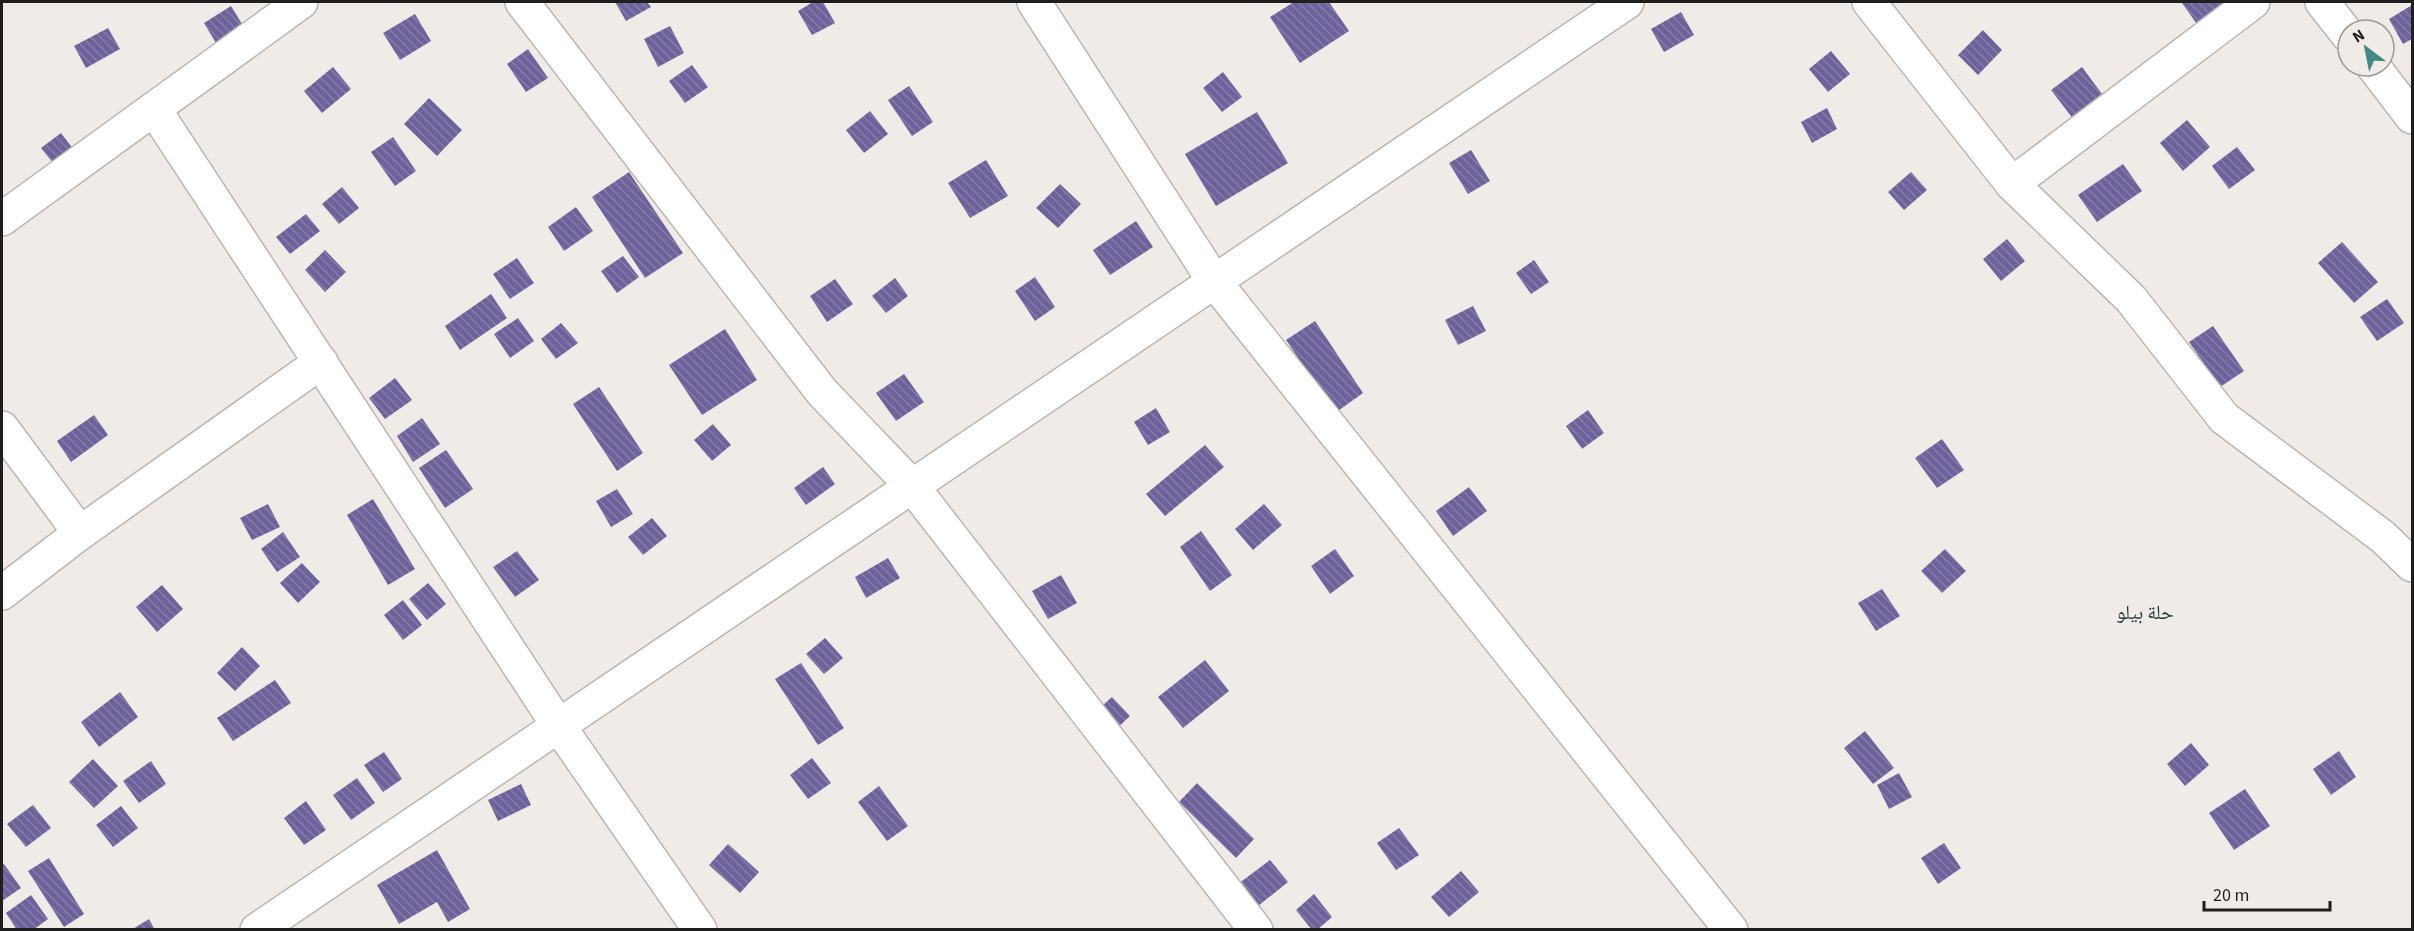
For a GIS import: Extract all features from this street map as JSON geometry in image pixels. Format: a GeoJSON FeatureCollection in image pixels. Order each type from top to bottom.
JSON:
{"type":"FeatureCollection","features":[{"type":"Feature","properties":{"kind":"street"},"geometry":{"type":"LineString","coordinates":[[2,219],[301,2]]}},
{"type":"Feature","properties":{"kind":"street"},"geometry":{"type":"LineString","coordinates":[[522,2],[822,392],[912,486],[1256,930]]}},
{"type":"Feature","properties":{"kind":"street"},"geometry":{"type":"LineString","coordinates":[[1034,2],[1214,281],[1731,930]]}},
{"type":"Feature","properties":{"kind":"street"},"geometry":{"type":"LineString","coordinates":[[257,930],[1627,2]]}},
{"type":"Feature","properties":{"kind":"street"},"geometry":{"type":"LineString","coordinates":[[1869,2],[2012,184],[2131,299],[2224,418],[2383,537],[2412,565]]}},
{"type":"Feature","properties":{"kind":"street"},"geometry":{"type":"LineString","coordinates":[[2012,184],[2253,2]]}},
{"type":"Feature","properties":{"kind":"street"},"geometry":{"type":"LineString","coordinates":[[2322,2],[2336,20]]}},
{"type":"Feature","properties":{"kind":"street"},"geometry":{"type":"LineString","coordinates":[[2382,78],[2412,117]]}},
{"type":"Feature","properties":{"kind":"street"},"geometry":{"type":"LineString","coordinates":[[154,109],[558,725],[700,930]]}},
{"type":"Feature","properties":{"kind":"street"},"geometry":{"type":"LineString","coordinates":[[2,593],[80,533],[321,362]]}},
{"type":"Feature","properties":{"kind":"street"},"geometry":{"type":"LineString","coordinates":[[2,428],[80,533]]}},
{"type":"Feature","properties":{"kind":"building"},"geometry":{"type":"Polygon","coordinates":[[[615,2],[647,2],[651,7],[626,21],[615,2]]]}},
{"type":"Feature","properties":{"kind":"building"},"geometry":{"type":"Polygon","coordinates":[[[813,2],[823,2],[835,23],[812,35],[798,11],[813,2]]]}},
{"type":"Feature","properties":{"kind":"building"},"geometry":{"type":"Polygon","coordinates":[[[1294,2],[1329,2],[1349,31],[1300,63],[1270,17],[1294,2]]]}},
{"type":"Feature","properties":{"kind":"building"},"geometry":{"type":"Polygon","coordinates":[[[2253,2],[2206,37],[2182,3],[2253,2]]]}},
{"type":"Feature","properties":{"kind":"building"},"geometry":{"type":"Polygon","coordinates":[[[2412,5],[2412,39],[2403,44],[2396,32],[2396,18],[2391,18],[2412,5]]]}},
{"type":"Feature","properties":{"kind":"building"},"geometry":{"type":"Polygon","coordinates":[[[231,6],[256,47],[228,63],[204,23],[231,6]]]}},
{"type":"Feature","properties":{"kind":"building"},"geometry":{"type":"Polygon","coordinates":[[[1681,12],[1694,35],[1664,52],[1651,29],[1681,12]]]}},
{"type":"Feature","properties":{"kind":"building"},"geometry":{"type":"Polygon","coordinates":[[[415,14],[431,41],[400,60],[383,33],[415,14]]]}},
{"type":"Feature","properties":{"kind":"building"},"geometry":{"type":"Polygon","coordinates":[[[670,26],[684,53],[658,67],[644,39],[670,26]]]}},
{"type":"Feature","properties":{"kind":"building"},"geometry":{"type":"Polygon","coordinates":[[[108,28],[120,49],[86,68],[74,46],[108,28]]]}},
{"type":"Feature","properties":{"kind":"building"},"geometry":{"type":"Polygon","coordinates":[[[1983,30],[2002,50],[1978,75],[1958,55],[1983,30]]]}},
{"type":"Feature","properties":{"kind":"building"},"geometry":{"type":"Polygon","coordinates":[[[528,49],[548,78],[526,92],[507,64],[528,49]]]}},
{"type":"Feature","properties":{"kind":"building"},"geometry":{"type":"Polygon","coordinates":[[[1831,51],[1850,74],[1828,92],[1809,69],[1831,51]]]}},
{"type":"Feature","properties":{"kind":"building"},"geometry":{"type":"Polygon","coordinates":[[[692,65],[708,87],[685,103],[669,81],[692,65]]]}},
{"type":"Feature","properties":{"kind":"building"},"geometry":{"type":"Polygon","coordinates":[[[333,67],[351,89],[322,113],[304,91],[333,67]]]}},
{"type":"Feature","properties":{"kind":"building"},"geometry":{"type":"Polygon","coordinates":[[[2082,67],[2105,98],[2074,120],[2051,90],[2082,67]]]}},
{"type":"Feature","properties":{"kind":"building"},"geometry":{"type":"Polygon","coordinates":[[[1223,72],[1242,97],[1222,112],[1203,88],[1223,72]]]}},
{"type":"Feature","properties":{"kind":"building"},"geometry":{"type":"Polygon","coordinates":[[[909,86],[933,122],[912,136],[888,100],[909,86]]]}},
{"type":"Feature","properties":{"kind":"building"},"geometry":{"type":"Polygon","coordinates":[[[429,98],[462,130],[437,156],[404,124],[429,98]]]}},
{"type":"Feature","properties":{"kind":"building"},"geometry":{"type":"Polygon","coordinates":[[[1827,108],[1837,129],[1812,143],[1801,122],[1827,108]]]}},
{"type":"Feature","properties":{"kind":"building"},"geometry":{"type":"Polygon","coordinates":[[[870,111],[888,134],[864,153],[846,130],[870,111]]]}},
{"type":"Feature","properties":{"kind":"building"},"geometry":{"type":"Polygon","coordinates":[[[1257,112],[1288,163],[1216,206],[1185,154],[1257,112]]]}},
{"type":"Feature","properties":{"kind":"building"},"geometry":{"type":"Polygon","coordinates":[[[2187,120],[2210,147],[2183,171],[2160,143],[2187,120]]]}},
{"type":"Feature","properties":{"kind":"building"},"geometry":{"type":"Polygon","coordinates":[[[61,133],[80,158],[61,173],[41,148],[61,133]]]}},
{"type":"Feature","properties":{"kind":"building"},"geometry":{"type":"Polygon","coordinates":[[[393,137],[416,171],[395,186],[371,152],[393,137]]]}},
{"type":"Feature","properties":{"kind":"building"},"geometry":{"type":"Polygon","coordinates":[[[2237,147],[2255,170],[2229,189],[2212,166],[2237,147]]]}},
{"type":"Feature","properties":{"kind":"building"},"geometry":{"type":"Polygon","coordinates":[[[1471,150],[1490,181],[1468,194],[1449,163],[1471,150]]]}},
{"type":"Feature","properties":{"kind":"building"},"geometry":{"type":"Polygon","coordinates":[[[986,160],[1008,196],[970,218],[948,183],[986,160]]]}},
{"type":"Feature","properties":{"kind":"building"},"geometry":{"type":"Polygon","coordinates":[[[2123,164],[2142,191],[2097,222],[2078,195],[2123,164]]]}},
{"type":"Feature","properties":{"kind":"building"},"geometry":{"type":"Polygon","coordinates":[[[629,172],[683,253],[645,278],[592,197],[629,172]]]}},
{"type":"Feature","properties":{"kind":"building"},"geometry":{"type":"Polygon","coordinates":[[[1911,172],[1927,190],[1904,210],[1888,192],[1911,172]]]}},
{"type":"Feature","properties":{"kind":"building"},"geometry":{"type":"Polygon","coordinates":[[[1060,184],[1081,204],[1058,228],[1036,208],[1060,184]]]}},
{"type":"Feature","properties":{"kind":"building"},"geometry":{"type":"Polygon","coordinates":[[[342,187],[359,208],[339,224],[322,204],[342,187]]]}},
{"type":"Feature","properties":{"kind":"building"},"geometry":{"type":"Polygon","coordinates":[[[576,207],[593,231],[564,251],[548,227],[576,207]]]}},
{"type":"Feature","properties":{"kind":"building"},"geometry":{"type":"Polygon","coordinates":[[[306,214],[320,231],[290,254],[276,237],[306,214]]]}},
{"type":"Feature","properties":{"kind":"building"},"geometry":{"type":"Polygon","coordinates":[[[1136,221],[1153,247],[1110,275],[1093,250],[1136,221]]]}},
{"type":"Feature","properties":{"kind":"building"},"geometry":{"type":"Polygon","coordinates":[[[2007,239],[2025,261],[2001,281],[1983,259],[2007,239]]]}},
{"type":"Feature","properties":{"kind":"building"},"geometry":{"type":"Polygon","coordinates":[[[2342,242],[2378,282],[2354,303],[2318,263],[2342,242]]]}},
{"type":"Feature","properties":{"kind":"building"},"geometry":{"type":"Polygon","coordinates":[[[325,250],[346,272],[325,292],[305,270],[325,250]]]}},
{"type":"Feature","properties":{"kind":"building"},"geometry":{"type":"Polygon","coordinates":[[[623,256],[639,277],[617,293],[601,271],[623,256]]]}},
{"type":"Feature","properties":{"kind":"building"},"geometry":{"type":"Polygon","coordinates":[[[517,258],[534,283],[510,299],[493,274],[517,258]]]}},
{"type":"Feature","properties":{"kind":"building"},"geometry":{"type":"Polygon","coordinates":[[[1534,260],[1549,282],[1531,294],[1516,273],[1534,260]]]}},
{"type":"Feature","properties":{"kind":"building"},"geometry":{"type":"Polygon","coordinates":[[[1035,277],[1055,307],[1035,321],[1015,291],[1035,277]]]}},
{"type":"Feature","properties":{"kind":"building"},"geometry":{"type":"Polygon","coordinates":[[[895,278],[908,296],[886,313],[872,296],[895,278]]]}},
{"type":"Feature","properties":{"kind":"building"},"geometry":{"type":"Polygon","coordinates":[[[835,279],[853,304],[827,322],[810,296],[835,279]]]}},
{"type":"Feature","properties":{"kind":"building"},"geometry":{"type":"Polygon","coordinates":[[[491,294],[507,318],[460,350],[445,326],[491,294]]]}},
{"type":"Feature","properties":{"kind":"building"},"geometry":{"type":"Polygon","coordinates":[[[2387,299],[2404,323],[2377,341],[2360,317],[2387,299]]]}},
{"type":"Feature","properties":{"kind":"building"},"geometry":{"type":"Polygon","coordinates":[[[1473,306],[1486,331],[1458,345],[1445,320],[1473,306]]]}},
{"type":"Feature","properties":{"kind":"building"},"geometry":{"type":"Polygon","coordinates":[[[518,318],[534,341],[510,358],[494,334],[518,318]]]}},
{"type":"Feature","properties":{"kind":"building"},"geometry":{"type":"Polygon","coordinates":[[[1315,321],[1363,393],[1335,413],[1286,340],[1315,321]]]}},
{"type":"Feature","properties":{"kind":"building"},"geometry":{"type":"Polygon","coordinates":[[[561,323],[578,343],[556,359],[541,339],[561,323]]]}},
{"type":"Feature","properties":{"kind":"building"},"geometry":{"type":"Polygon","coordinates":[[[2213,326],[2244,371],[2220,387],[2189,342],[2213,326]]]}},
{"type":"Feature","properties":{"kind":"building"},"geometry":{"type":"Polygon","coordinates":[[[725,329],[757,380],[702,415],[669,365],[725,329]]]}},
{"type":"Feature","properties":{"kind":"building"},"geometry":{"type":"Polygon","coordinates":[[[904,374],[924,402],[896,421],[876,393],[904,374]]]}},
{"type":"Feature","properties":{"kind":"building"},"geometry":{"type":"Polygon","coordinates":[[[395,378],[412,400],[385,419],[369,398],[395,378]]]}},
{"type":"Feature","properties":{"kind":"building"},"geometry":{"type":"Polygon","coordinates":[[[599,387],[643,453],[617,471],[573,404],[599,387]]]}},
{"type":"Feature","properties":{"kind":"building"},"geometry":{"type":"Polygon","coordinates":[[[1156,408],[1170,432],[1148,445],[1134,422],[1156,408]]]}},
{"type":"Feature","properties":{"kind":"building"},"geometry":{"type":"Polygon","coordinates":[[[1588,410],[1604,433],[1582,449],[1566,426],[1588,410]]]}},
{"type":"Feature","properties":{"kind":"building"},"geometry":{"type":"Polygon","coordinates":[[[94,415],[108,435],[71,462],[57,441],[94,415]]]}},
{"type":"Feature","properties":{"kind":"building"},"geometry":{"type":"Polygon","coordinates":[[[422,418],[440,444],[413,462],[397,436],[422,418]]]}},
{"type":"Feature","properties":{"kind":"building"},"geometry":{"type":"Polygon","coordinates":[[[713,424],[731,445],[712,461],[694,440],[713,424]]]}},
{"type":"Feature","properties":{"kind":"building"},"geometry":{"type":"Polygon","coordinates":[[[1942,439],[1964,470],[1937,488],[1915,458],[1942,439]]]}},
{"type":"Feature","properties":{"kind":"building"},"geometry":{"type":"Polygon","coordinates":[[[1205,445],[1224,467],[1165,516],[1146,494],[1205,445]]]}},
{"type":"Feature","properties":{"kind":"building"},"geometry":{"type":"Polygon","coordinates":[[[446,450],[473,489],[445,508],[419,468],[446,450]]]}},
{"type":"Feature","properties":{"kind":"building"},"geometry":{"type":"Polygon","coordinates":[[[823,467],[835,484],[806,505],[794,488],[823,467]]]}},
{"type":"Feature","properties":{"kind":"building"},"geometry":{"type":"Polygon","coordinates":[[[1469,487],[1487,511],[1453,536],[1436,511],[1469,487]]]}},
{"type":"Feature","properties":{"kind":"building"},"geometry":{"type":"Polygon","coordinates":[[[617,489],[633,514],[611,527],[596,501],[617,489]]]}},
{"type":"Feature","properties":{"kind":"building"},"geometry":{"type":"Polygon","coordinates":[[[373,499],[415,569],[388,585],[347,515],[373,499]]]}},
{"type":"Feature","properties":{"kind":"building"},"geometry":{"type":"Polygon","coordinates":[[[268,504],[280,527],[252,540],[240,518],[268,504]]]}},
{"type":"Feature","properties":{"kind":"building"},"geometry":{"type":"Polygon","coordinates":[[[1264,504],[1282,525],[1253,550],[1235,529],[1264,504]]]}},
{"type":"Feature","properties":{"kind":"building"},"geometry":{"type":"Polygon","coordinates":[[[652,518],[667,536],[643,555],[628,537],[652,518]]]}},
{"type":"Feature","properties":{"kind":"building"},"geometry":{"type":"Polygon","coordinates":[[[1201,531],[1232,575],[1210,591],[1180,547],[1201,531]]]}},
{"type":"Feature","properties":{"kind":"building"},"geometry":{"type":"Polygon","coordinates":[[[283,532],[300,557],[277,572],[261,549],[283,532]]]}},
{"type":"Feature","properties":{"kind":"building"},"geometry":{"type":"Polygon","coordinates":[[[1335,549],[1354,576],[1330,594],[1311,566],[1335,549]]]}},
{"type":"Feature","properties":{"kind":"building"},"geometry":{"type":"Polygon","coordinates":[[[1945,549],[1966,571],[1942,593],[1921,571],[1945,549]]]}},
{"type":"Feature","properties":{"kind":"building"},"geometry":{"type":"Polygon","coordinates":[[[517,551],[539,580],[515,597],[493,567],[517,551]]]}},
{"type":"Feature","properties":{"kind":"building"},"geometry":{"type":"Polygon","coordinates":[[[888,558],[900,578],[866,598],[855,577],[888,558]]]}},
{"type":"Feature","properties":{"kind":"building"},"geometry":{"type":"Polygon","coordinates":[[[302,563],[320,582],[298,603],[280,583],[302,563]]]}},
{"type":"Feature","properties":{"kind":"building"},"geometry":{"type":"Polygon","coordinates":[[[1061,575],[1077,603],[1048,619],[1032,591],[1061,575]]]}},
{"type":"Feature","properties":{"kind":"building"},"geometry":{"type":"Polygon","coordinates":[[[428,583],[446,604],[427,620],[409,599],[428,583]]]}},
{"type":"Feature","properties":{"kind":"building"},"geometry":{"type":"Polygon","coordinates":[[[162,585],[183,609],[157,632],[136,607],[162,585]]]}},
{"type":"Feature","properties":{"kind":"building"},"geometry":{"type":"Polygon","coordinates":[[[1882,589],[1900,616],[1876,631],[1858,603],[1882,589]]]}},
{"type":"Feature","properties":{"kind":"building"},"geometry":{"type":"Polygon","coordinates":[[[403,600],[422,625],[403,640],[384,615],[403,600]]]}},
{"type":"Feature","properties":{"kind":"building"},"geometry":{"type":"Polygon","coordinates":[[[825,638],[843,658],[824,674],[806,654],[825,638]]]}},
{"type":"Feature","properties":{"kind":"building"},"geometry":{"type":"Polygon","coordinates":[[[242,647],[260,666],[235,691],[217,673],[242,647]]]}},
{"type":"Feature","properties":{"kind":"building"},"geometry":{"type":"Polygon","coordinates":[[[1205,660],[1229,691],[1183,728],[1158,697],[1205,660]]]}},
{"type":"Feature","properties":{"kind":"building"},"geometry":{"type":"Polygon","coordinates":[[[801,663],[844,728],[818,745],[775,679],[801,663]]]}},
{"type":"Feature","properties":{"kind":"building"},"geometry":{"type":"Polygon","coordinates":[[[275,680],[291,703],[233,741],[217,718],[275,680]]]}},
{"type":"Feature","properties":{"kind":"building"},"geometry":{"type":"Polygon","coordinates":[[[120,692],[138,717],[99,747],[81,722],[120,692]]]}},
{"type":"Feature","properties":{"kind":"building"},"geometry":{"type":"Polygon","coordinates":[[[1112,697],[1130,716],[1110,735],[1092,715],[1112,697]]]}},
{"type":"Feature","properties":{"kind":"building"},"geometry":{"type":"Polygon","coordinates":[[[1865,731],[1894,768],[1873,784],[1844,748],[1865,731]]]}},
{"type":"Feature","properties":{"kind":"building"},"geometry":{"type":"Polygon","coordinates":[[[2191,743],[2209,765],[2185,786],[2167,764],[2191,743]]]}},
{"type":"Feature","properties":{"kind":"building"},"geometry":{"type":"Polygon","coordinates":[[[2339,751],[2356,777],[2331,795],[2313,769],[2339,751]]]}},
{"type":"Feature","properties":{"kind":"building"},"geometry":{"type":"Polygon","coordinates":[[[384,752],[402,779],[383,792],[364,765],[384,752]]]}},
{"type":"Feature","properties":{"kind":"building"},"geometry":{"type":"Polygon","coordinates":[[[812,758],[831,783],[808,799],[790,775],[812,758]]]}},
{"type":"Feature","properties":{"kind":"building"},"geometry":{"type":"Polygon","coordinates":[[[93,759],[118,786],[94,808],[69,782],[93,759]]]}},
{"type":"Feature","properties":{"kind":"building"},"geometry":{"type":"Polygon","coordinates":[[[151,761],[166,784],[139,803],[123,781],[151,761]]]}},
{"type":"Feature","properties":{"kind":"building"},"geometry":{"type":"Polygon","coordinates":[[[1899,773],[1912,797],[1889,809],[1877,785],[1899,773]]]}},
{"type":"Feature","properties":{"kind":"building"},"geometry":{"type":"Polygon","coordinates":[[[357,778],[375,803],[351,820],[333,795],[357,778]]]}},
{"type":"Feature","properties":{"kind":"building"},"geometry":{"type":"Polygon","coordinates":[[[1197,783],[1254,839],[1236,858],[1179,802],[1197,783]]]}},
{"type":"Feature","properties":{"kind":"building"},"geometry":{"type":"Polygon","coordinates":[[[521,784],[531,805],[498,821],[488,800],[521,784]]]}},
{"type":"Feature","properties":{"kind":"building"},"geometry":{"type":"Polygon","coordinates":[[[879,786],[908,826],[887,841],[858,802],[879,786]]]}},
{"type":"Feature","properties":{"kind":"building"},"geometry":{"type":"Polygon","coordinates":[[[2245,789],[2270,826],[2234,850],[2209,813],[2245,789]]]}},
{"type":"Feature","properties":{"kind":"building"},"geometry":{"type":"Polygon","coordinates":[[[306,801],[326,830],[304,845],[284,818],[306,801]]]}},
{"type":"Feature","properties":{"kind":"building"},"geometry":{"type":"Polygon","coordinates":[[[33,805],[51,828],[26,847],[7,824],[33,805]]]}},
{"type":"Feature","properties":{"kind":"building"},"geometry":{"type":"Polygon","coordinates":[[[121,806],[138,828],[113,847],[96,825],[121,806]]]}},
{"type":"Feature","properties":{"kind":"building"},"geometry":{"type":"Polygon","coordinates":[[[1399,828],[1419,855],[1396,870],[1377,843],[1399,828]]]}},
{"type":"Feature","properties":{"kind":"building"},"geometry":{"type":"Polygon","coordinates":[[[1944,843],[1961,868],[1938,884],[1921,858],[1944,843]]]}},
{"type":"Feature","properties":{"kind":"building"},"geometry":{"type":"Polygon","coordinates":[[[728,844],[759,872],[740,893],[709,865],[728,844]]]}},
{"type":"Feature","properties":{"kind":"building"},"geometry":{"type":"Polygon","coordinates":[[[437,850],[470,909],[448,922],[437,902],[399,924],[377,885],[437,850]]]}},
{"type":"Feature","properties":{"kind":"building"},"geometry":{"type":"Polygon","coordinates":[[[49,858],[84,914],[64,927],[28,871],[49,858]]]}},
{"type":"Feature","properties":{"kind":"building"},"geometry":{"type":"Polygon","coordinates":[[[1270,860],[1288,882],[1253,910],[1234,887],[1270,860]]]}},
{"type":"Feature","properties":{"kind":"building"},"geometry":{"type":"Polygon","coordinates":[[[4,864],[21,888],[2,901],[2,865],[4,864]]]}},
{"type":"Feature","properties":{"kind":"building"},"geometry":{"type":"Polygon","coordinates":[[[1461,871],[1479,892],[1449,917],[1431,897],[1461,871]]]}},
{"type":"Feature","properties":{"kind":"building"},"geometry":{"type":"Polygon","coordinates":[[[1314,894],[1332,917],[1317,930],[1312,930],[1296,910],[1314,894]]]}},
{"type":"Feature","properties":{"kind":"building"},"geometry":{"type":"Polygon","coordinates":[[[31,895],[48,919],[33,930],[17,930],[6,913],[31,895]]]}},
{"type":"Feature","properties":{"kind":"building"},"geometry":{"type":"Polygon","coordinates":[[[149,919],[155,930],[131,930],[149,919]]]}},
{"type":"Feature","properties":{"kind":"district","name":"حلة بيلو"},"geometry":{"type":"Point","coordinates":[2145,613]}}]}
